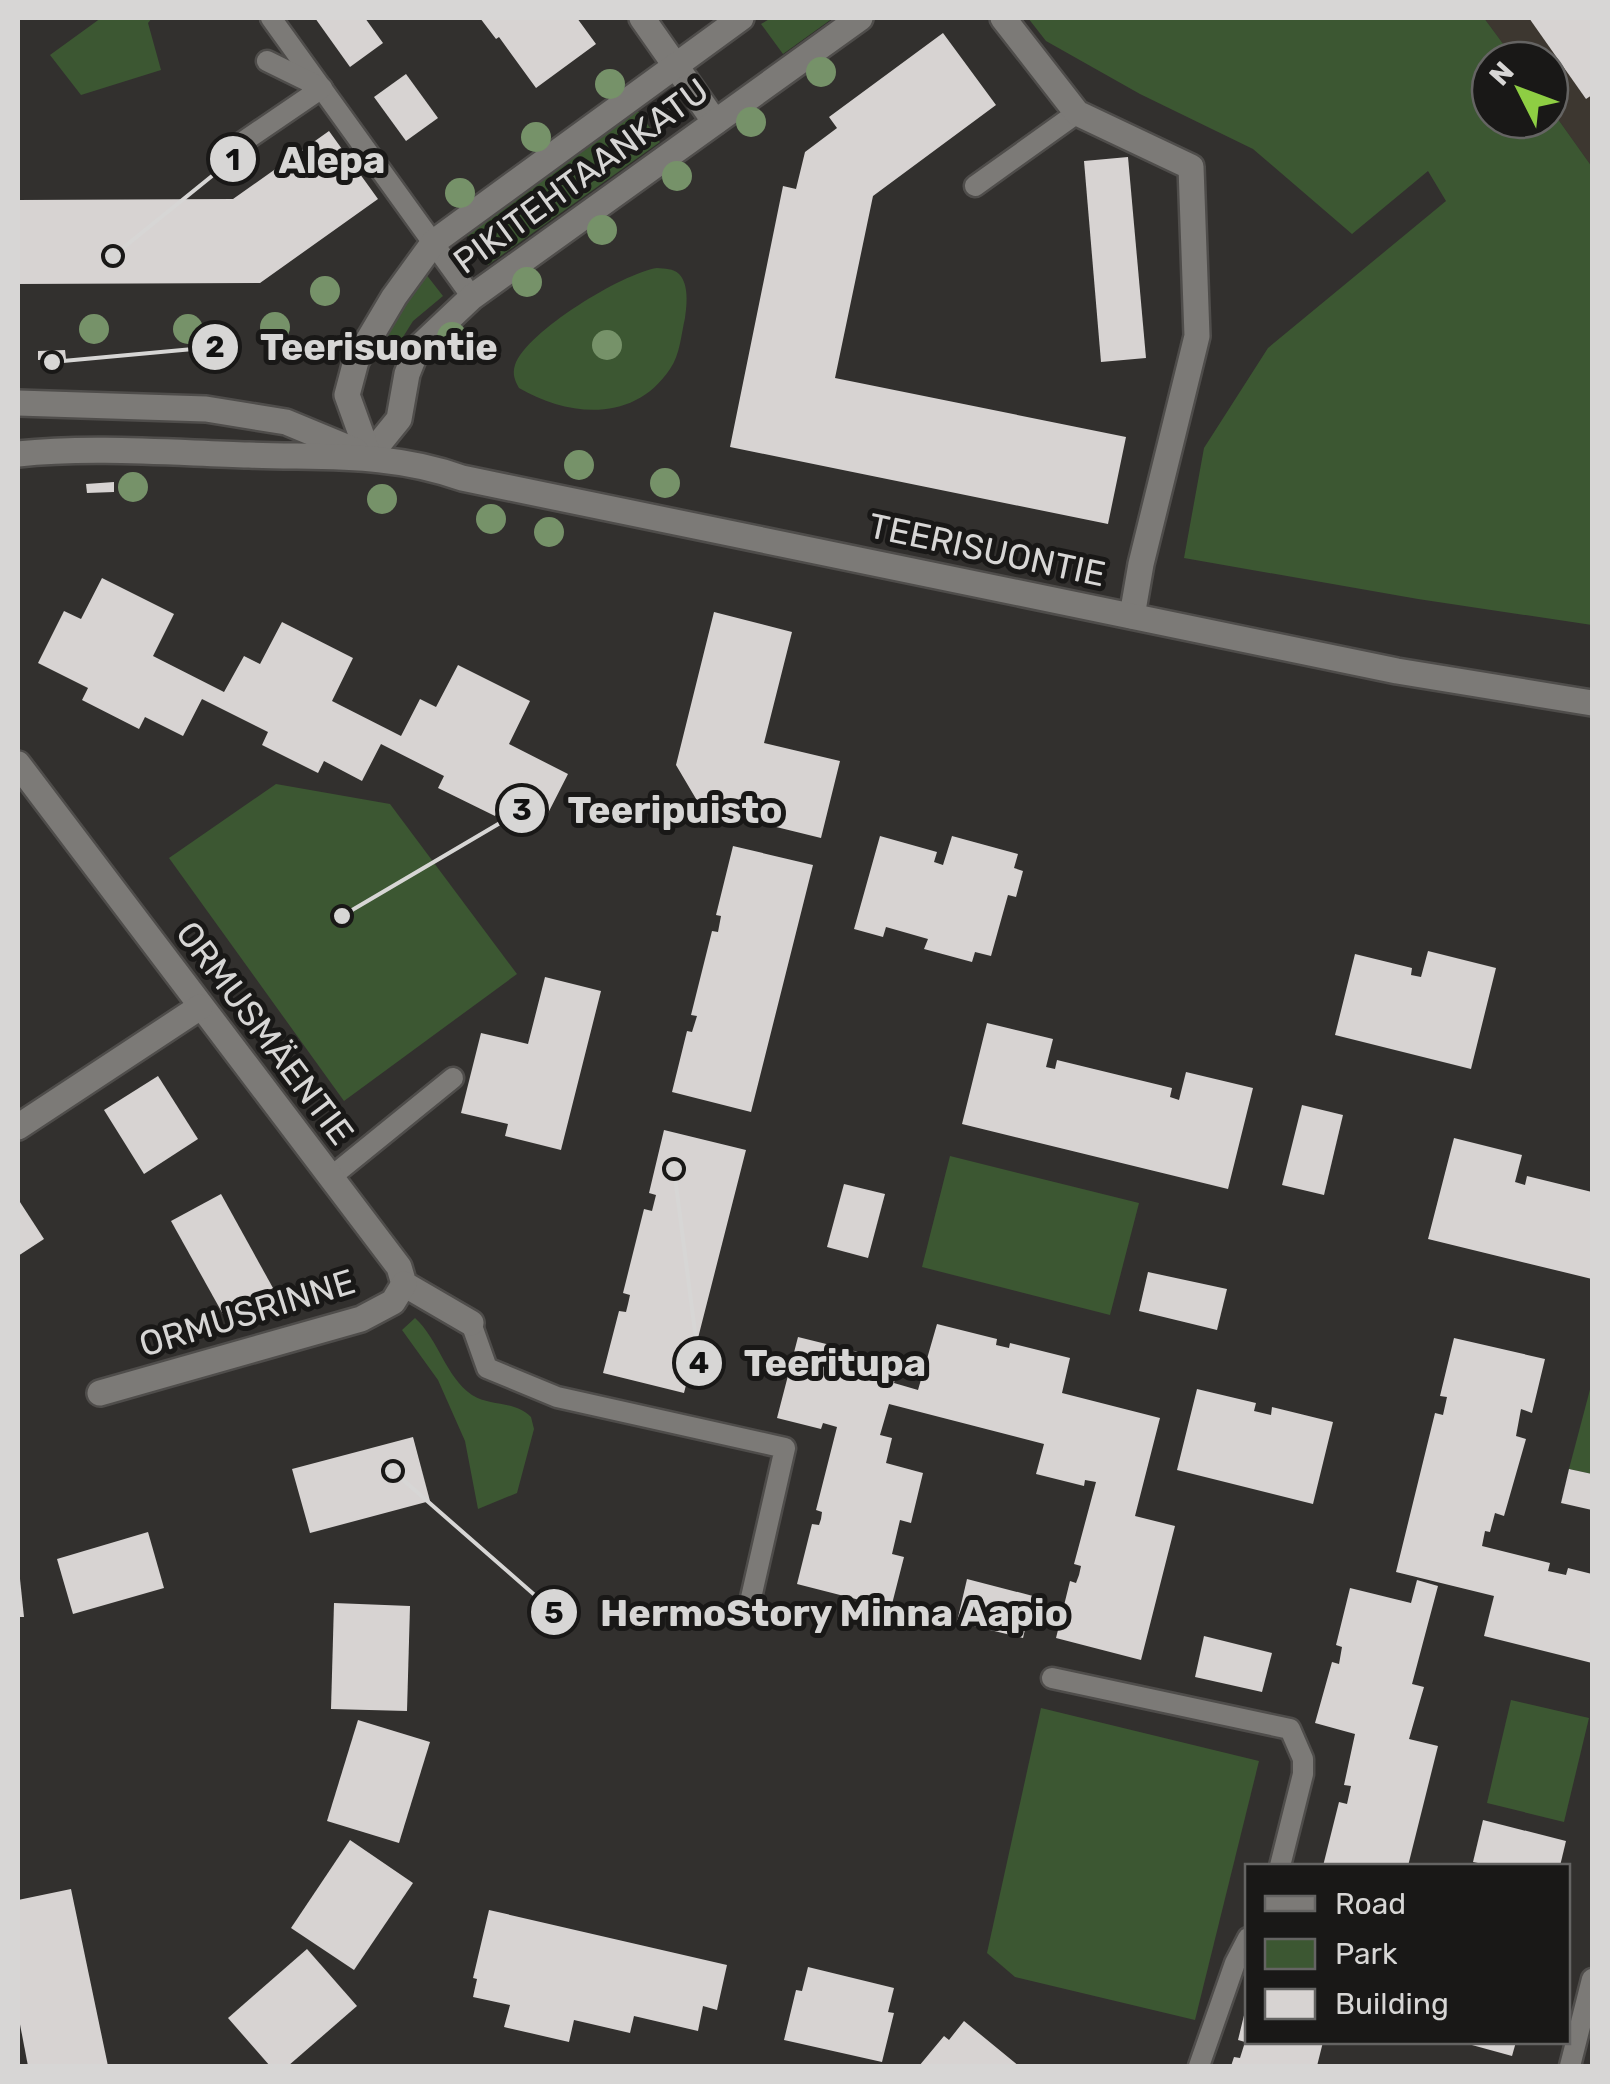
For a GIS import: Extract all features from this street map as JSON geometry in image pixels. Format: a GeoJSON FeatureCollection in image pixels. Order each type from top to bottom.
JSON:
{"type":"FeatureCollection","features":[{"type":"Feature","properties":{"kind":"street"},"geometry":{"type":"LineString","coordinates":[[642,18],[716,122]]}},
{"type":"Feature","properties":{"kind":"street","name":"PIKITEHTAANKATU"},"geometry":{"type":"LineString","coordinates":[[370,456],[347,395],[356,360],[394,297],[434,242],[741,18]]}},
{"type":"Feature","properties":{"kind":"street","name":"PIKITEHTAANKATU"},"geometry":{"type":"LineString","coordinates":[[370,456],[399,419],[407,374],[417,349],[472,297],[860,18]]}},
{"type":"Feature","properties":{"kind":"street"},"geometry":{"type":"LineString","coordinates":[[1003,18],[1077,114],[1191,167],[1198,336],[1140,564],[1132,616]]}},
{"type":"Feature","properties":{"kind":"street","name":"TEERISUONTIE"},"geometry":{"type":"LineString","coordinates":[[18,402],[206,408],[286,422],[370,456]]}},
{"type":"Feature","properties":{"kind":"street","name":"TEERISUONTIE"},"geometry":{"type":"LineString","coordinates":[[18,454],[370,456],[1397,671],[1592,703]]}},
{"type":"Feature","properties":{"kind":"street","name":"ORMUSMÄENTIE"},"geometry":{"type":"LineString","coordinates":[[18,764],[398,1267],[404,1284],[471,1323]]}},
{"type":"Feature","properties":{"kind":"street"},"geometry":{"type":"LineString","coordinates":[[18,1127],[200,1007]]}},
{"type":"Feature","properties":{"kind":"street","name":"ORMUSRINNE"},"geometry":{"type":"LineString","coordinates":[[100,1394],[361,1320],[393,1302],[404,1284]]}},
{"type":"Feature","properties":{"kind":"lane"},"geometry":{"type":"LineString","coordinates":[[271,18],[472,297]]}},
{"type":"Feature","properties":{"kind":"lane"},"geometry":{"type":"LineString","coordinates":[[267,61],[322,88]]}},
{"type":"Feature","properties":{"kind":"lane"},"geometry":{"type":"LineString","coordinates":[[231,150],[322,88]]}},
{"type":"Feature","properties":{"kind":"lane"},"geometry":{"type":"LineString","coordinates":[[974,186],[1077,114]]}},
{"type":"Feature","properties":{"kind":"lane"},"geometry":{"type":"LineString","coordinates":[[331,1177],[453,1078]]}},
{"type":"Feature","properties":{"kind":"lane"},"geometry":{"type":"LineString","coordinates":[[471,1323],[486,1368],[558,1397],[786,1448],[748,1611]]}},
{"type":"Feature","properties":{"kind":"lane"},"geometry":{"type":"LineString","coordinates":[[1052,1678],[1290,1729],[1303,1759],[1303,1774],[1280,1864]]}},
{"type":"Feature","properties":{"kind":"lane"},"geometry":{"type":"LineString","coordinates":[[1199,2066],[1245,1944]]}},
{"type":"Feature","properties":{"kind":"lane"},"geometry":{"type":"LineString","coordinates":[[1570,2066],[1592,1979]]}},
{"type":"Feature","properties":{"kind":"shaded area"},"geometry":{"type":"Polygon","coordinates":[[[1484,18],[1592,18],[1592,167],[1570,136],[1570,40],[1500,40],[1484,18]]]}},
{"type":"Feature","properties":{"kind":"green space"},"geometry":{"type":"Polygon","coordinates":[[[101,18],[152,18],[148,23],[161,70],[81,95],[50,55],[101,18]]]}},
{"type":"Feature","properties":{"kind":"green space"},"geometry":{"type":"Polygon","coordinates":[[[771,18],[833,18],[783,54],[761,24],[771,18]]]}},
{"type":"Feature","properties":{"kind":"green space"},"geometry":{"type":"Polygon","coordinates":[[[1028,18],[1484,18],[1500,40],[1470,40],[1470,140],[1570,140],[1570,136],[1592,167],[1592,625],[1184,558],[1204,448],[1268,348],[1446,201],[1428,171],[1352,234],[1253,149],[1140,94],[1046,41],[1028,18]]]}},
{"type":"Feature","properties":{"kind":"green space"},"geometry":{"type":"Polygon","coordinates":[[[638,111],[660,142],[488,265],[467,235],[638,111]]]}},
{"type":"Feature","properties":{"kind":"green space"},"geometry":{"type":"Polygon","coordinates":[[[657,268],[679,274],[687,301],[676,358],[655,387],[638,399],[600,410],[559,405],[519,388],[514,377],[515,365],[537,336],[600,292],[657,268]]]}},
{"type":"Feature","properties":{"kind":"green space"},"geometry":{"type":"Polygon","coordinates":[[[425,273],[443,296],[413,321],[393,353],[381,349],[392,321],[425,273]]]}},
{"type":"Feature","properties":{"kind":"green space"},"geometry":{"type":"Polygon","coordinates":[[[276,784],[390,804],[517,974],[344,1101],[169,858],[276,784]]]}},
{"type":"Feature","properties":{"kind":"green space"},"geometry":{"type":"Polygon","coordinates":[[[950,1156],[1139,1203],[1110,1315],[922,1267],[950,1156]]]}},
{"type":"Feature","properties":{"kind":"green space"},"geometry":{"type":"Polygon","coordinates":[[[415,1318],[448,1368],[472,1395],[517,1408],[531,1417],[534,1429],[517,1493],[478,1509],[465,1441],[438,1380],[402,1330],[415,1318]]]}},
{"type":"Feature","properties":{"kind":"green space"},"geometry":{"type":"Polygon","coordinates":[[[1592,1382],[1592,1474],[1569,1469],[1592,1382]]]}},
{"type":"Feature","properties":{"kind":"green space"},"geometry":{"type":"Polygon","coordinates":[[[1511,1700],[1589,1718],[1564,1822],[1487,1803],[1511,1700]]]}},
{"type":"Feature","properties":{"kind":"green space"},"geometry":{"type":"Polygon","coordinates":[[[1041,1708],[1259,1761],[1195,2020],[1015,1977],[987,1953],[1041,1708]]]}},
{"type":"Feature","properties":{"kind":"building"},"geometry":{"type":"Polygon","coordinates":[[[315,18],[365,18],[383,43],[350,67],[315,18]]]}},
{"type":"Feature","properties":{"kind":"building"},"geometry":{"type":"Polygon","coordinates":[[[480,18],[577,18],[596,44],[536,88],[480,18]]]}},
{"type":"Feature","properties":{"kind":"building"},"geometry":{"type":"Polygon","coordinates":[[[1529,18],[1592,18],[1592,95],[1586,99],[1570,76],[1570,40],[1544,40],[1529,18]]]}},
{"type":"Feature","properties":{"kind":"building"},"geometry":{"type":"Polygon","coordinates":[[[943,33],[996,105],[873,196],[835,378],[1126,437],[1108,524],[730,447],[783,186],[796,189],[805,152],[837,128],[829,117],[943,33]]]}},
{"type":"Feature","properties":{"kind":"building"},"geometry":{"type":"Polygon","coordinates":[[[406,74],[438,118],[406,141],[374,97],[406,74]]]}},
{"type":"Feature","properties":{"kind":"building"},"geometry":{"type":"Polygon","coordinates":[[[329,131],[378,199],[260,283],[18,284],[18,200],[233,199],[329,131]]]}},
{"type":"Feature","properties":{"kind":"building"},"geometry":{"type":"Polygon","coordinates":[[[1128,157],[1146,358],[1101,362],[1084,161],[1128,157]]]}},
{"type":"Feature","properties":{"kind":"building"},"geometry":{"type":"Polygon","coordinates":[[[65,350],[66,359],[38,360],[38,351],[65,350]]]}},
{"type":"Feature","properties":{"kind":"building"},"geometry":{"type":"Polygon","coordinates":[[[114,482],[114,492],[87,493],[86,484],[114,482]]]}},
{"type":"Feature","properties":{"kind":"building"},"geometry":{"type":"Polygon","coordinates":[[[102,578],[174,614],[153,656],[224,692],[244,656],[260,664],[282,622],[353,658],[332,701],[401,736],[420,699],[436,707],[458,665],[530,701],[509,744],[568,774],[542,825],[501,804],[495,816],[438,788],[444,776],[381,744],[362,781],[324,761],[318,773],[262,745],[268,732],[202,699],[183,736],[145,717],[139,729],[82,700],[88,688],[38,663],[64,611],[81,619],[102,578]]]}},
{"type":"Feature","properties":{"kind":"building"},"geometry":{"type":"Polygon","coordinates":[[[714,612],[792,632],[764,743],[840,761],[821,838],[702,809],[676,765],[714,612]]]}},
{"type":"Feature","properties":{"kind":"building"},"geometry":{"type":"Polygon","coordinates":[[[880,836],[937,852],[934,862],[943,865],[952,836],[1018,854],[1014,868],[1023,871],[1016,897],[1008,895],[991,956],[975,952],[972,962],[924,949],[928,939],[886,927],[883,937],[854,929],[880,836]]]}},
{"type":"Feature","properties":{"kind":"building"},"geometry":{"type":"Polygon","coordinates":[[[733,846],[813,865],[751,1112],[672,1092],[687,1031],[692,1032],[697,1016],[691,1015],[712,931],[718,932],[721,916],[716,915],[733,846]]]}},
{"type":"Feature","properties":{"kind":"building"},"geometry":{"type":"Polygon","coordinates":[[[1428,951],[1496,968],[1471,1069],[1335,1035],[1355,954],[1412,968],[1411,975],[1421,977],[1428,951]]]}},
{"type":"Feature","properties":{"kind":"building"},"geometry":{"type":"Polygon","coordinates":[[[545,977],[601,991],[561,1150],[505,1136],[508,1124],[461,1113],[481,1033],[528,1044],[545,977]]]}},
{"type":"Feature","properties":{"kind":"building"},"geometry":{"type":"Polygon","coordinates":[[[987,1023],[1053,1039],[1046,1067],[1055,1069],[1057,1060],[1172,1088],[1170,1097],[1179,1100],[1186,1072],[1253,1088],[1228,1189],[962,1124],[987,1023]]]}},
{"type":"Feature","properties":{"kind":"building"},"geometry":{"type":"Polygon","coordinates":[[[158,1076],[198,1139],[144,1174],[104,1110],[158,1076]]]}},
{"type":"Feature","properties":{"kind":"building"},"geometry":{"type":"Polygon","coordinates":[[[1302,1105],[1343,1115],[1324,1195],[1282,1185],[1302,1105]]]}},
{"type":"Feature","properties":{"kind":"building"},"geometry":{"type":"Polygon","coordinates":[[[664,1130],[746,1150],[684,1393],[603,1373],[619,1311],[626,1312],[630,1295],[623,1293],[644,1209],[652,1211],[656,1195],[649,1193],[664,1130]]]}},
{"type":"Feature","properties":{"kind":"building"},"geometry":{"type":"Polygon","coordinates":[[[1454,1138],[1522,1155],[1515,1182],[1525,1185],[1527,1176],[1592,1192],[1592,1279],[1428,1239],[1454,1138]]]}},
{"type":"Feature","properties":{"kind":"building"},"geometry":{"type":"Polygon","coordinates":[[[844,1184],[885,1194],[868,1258],[827,1247],[844,1184]]]}},
{"type":"Feature","properties":{"kind":"building"},"geometry":{"type":"Polygon","coordinates":[[[221,1194],[273,1288],[224,1316],[171,1221],[221,1194]]]}},
{"type":"Feature","properties":{"kind":"building"},"geometry":{"type":"Polygon","coordinates":[[[18,1199],[44,1239],[18,1256],[18,1199]]]}},
{"type":"Feature","properties":{"kind":"building"},"geometry":{"type":"Polygon","coordinates":[[[1148,1272],[1227,1289],[1217,1330],[1139,1311],[1148,1272]]]}},
{"type":"Feature","properties":{"kind":"building"},"geometry":{"type":"Polygon","coordinates":[[[937,1324],[997,1339],[996,1345],[1009,1348],[1010,1343],[1070,1358],[1062,1393],[1160,1418],[1135,1516],[1175,1526],[1141,1660],[1056,1638],[1070,1581],[1076,1583],[1079,1575],[1081,1566],[1074,1564],[1096,1482],[1085,1480],[1084,1486],[1036,1474],[1044,1444],[889,1404],[880,1435],[892,1438],[886,1463],[923,1473],[911,1523],[900,1520],[892,1554],[904,1557],[891,1608],[797,1584],[812,1524],[819,1525],[821,1519],[822,1512],[816,1510],[837,1427],[823,1423],[821,1429],[777,1418],[798,1337],[899,1362],[894,1383],[918,1390],[937,1324]]]}},
{"type":"Feature","properties":{"kind":"building"},"geometry":{"type":"Polygon","coordinates":[[[1454,1338],[1545,1359],[1532,1413],[1521,1409],[1516,1436],[1526,1439],[1504,1516],[1495,1513],[1482,1546],[1550,1563],[1548,1571],[1566,1575],[1568,1568],[1592,1574],[1592,1663],[1484,1636],[1494,1596],[1396,1572],[1435,1413],[1443,1415],[1447,1397],[1440,1396],[1454,1338]]]}},
{"type":"Feature","properties":{"kind":"building"},"geometry":{"type":"Polygon","coordinates":[[[1197,1389],[1256,1403],[1254,1411],[1271,1415],[1272,1407],[1333,1422],[1313,1504],[1177,1470],[1197,1389]]]}},
{"type":"Feature","properties":{"kind":"building"},"geometry":{"type":"Polygon","coordinates":[[[413,1437],[430,1501],[310,1533],[292,1469],[413,1437]]]}},
{"type":"Feature","properties":{"kind":"building"},"geometry":{"type":"Polygon","coordinates":[[[1569,1469],[1592,1474],[1592,1510],[1561,1503],[1569,1469]]]}},
{"type":"Feature","properties":{"kind":"building"},"geometry":{"type":"Polygon","coordinates":[[[148,1532],[164,1588],[73,1614],[57,1559],[148,1532]]]}},
{"type":"Feature","properties":{"kind":"building"},"geometry":{"type":"Polygon","coordinates":[[[20,1579],[24,1617],[18,1617],[20,1579]]]}},
{"type":"Feature","properties":{"kind":"building"},"geometry":{"type":"Polygon","coordinates":[[[967,1579],[1033,1596],[1023,1638],[957,1622],[967,1579]]]}},
{"type":"Feature","properties":{"kind":"building"},"geometry":{"type":"Polygon","coordinates":[[[1417,1580],[1438,1586],[1412,1684],[1424,1687],[1409,1739],[1438,1746],[1408,1864],[1324,1864],[1339,1802],[1347,1804],[1351,1786],[1344,1785],[1355,1734],[1315,1723],[1332,1662],[1339,1664],[1342,1647],[1336,1645],[1350,1588],[1411,1603],[1417,1580]]]}},
{"type":"Feature","properties":{"kind":"building"},"geometry":{"type":"Polygon","coordinates":[[[334,1603],[410,1606],[407,1711],[331,1709],[334,1603]]]}},
{"type":"Feature","properties":{"kind":"building"},"geometry":{"type":"Polygon","coordinates":[[[1204,1636],[1272,1653],[1262,1692],[1195,1677],[1204,1636]]]}},
{"type":"Feature","properties":{"kind":"building"},"geometry":{"type":"Polygon","coordinates":[[[358,1720],[430,1742],[399,1843],[327,1821],[358,1720]]]}},
{"type":"Feature","properties":{"kind":"building"},"geometry":{"type":"Polygon","coordinates":[[[1483,1820],[1566,1841],[1560,1864],[1473,1862],[1483,1820]]]}},
{"type":"Feature","properties":{"kind":"building"},"geometry":{"type":"Polygon","coordinates":[[[350,1840],[413,1883],[354,1970],[291,1928],[350,1840]]]}},
{"type":"Feature","properties":{"kind":"building"},"geometry":{"type":"Polygon","coordinates":[[[71,1889],[108,2066],[28,2066],[18,2014],[18,1900],[71,1889]]]}},
{"type":"Feature","properties":{"kind":"building"},"geometry":{"type":"Polygon","coordinates":[[[489,1910],[727,1965],[717,2010],[703,2006],[698,2031],[634,2016],[630,2033],[574,2020],[569,2042],[504,2027],[510,2005],[473,1997],[477,1979],[473,1978],[489,1910]]]}},
{"type":"Feature","properties":{"kind":"building"},"geometry":{"type":"Polygon","coordinates":[[[307,1949],[357,2006],[288,2066],[270,2066],[228,2018],[307,1949]]]}},
{"type":"Feature","properties":{"kind":"building"},"geometry":{"type":"Polygon","coordinates":[[[808,1967],[894,1988],[888,2012],[894,2013],[882,2062],[784,2040],[796,1990],[802,1991],[808,1967]]]}},
{"type":"Feature","properties":{"kind":"building"},"geometry":{"type":"Polygon","coordinates":[[[1245,2011],[1245,2042],[1238,2040],[1245,2011]]]}},
{"type":"Feature","properties":{"kind":"building"},"geometry":{"type":"Polygon","coordinates":[[[964,2021],[1019,2066],[919,2066],[944,2036],[949,2040],[964,2021]]]}},
{"type":"Feature","properties":{"kind":"building"},"geometry":{"type":"Polygon","coordinates":[[[1245,2042],[1322,2044],[1317,2066],[1231,2066],[1234,2057],[1240,2058],[1245,2042]]]}},
{"type":"Feature","properties":{"kind":"building"},"geometry":{"type":"Polygon","coordinates":[[[1468,2044],[1515,2044],[1512,2056],[1468,2044]]]}},
{"type":"Feature","properties":{"kind":"place","name":"Alepa"},"geometry":{"type":"Point","coordinates":[113,256]}},
{"type":"Feature","properties":{"kind":"place","name":"Teerisuontie"},"geometry":{"type":"Point","coordinates":[52,362]}},
{"type":"Feature","properties":{"kind":"place","name":"Teeripuisto"},"geometry":{"type":"Point","coordinates":[342,916]}},
{"type":"Feature","properties":{"kind":"place","name":"Teeritupa"},"geometry":{"type":"Point","coordinates":[674,1169]}},
{"type":"Feature","properties":{"kind":"place","name":"HermoStory Minna Aapio"},"geometry":{"type":"Point","coordinates":[393,1471]}}]}
